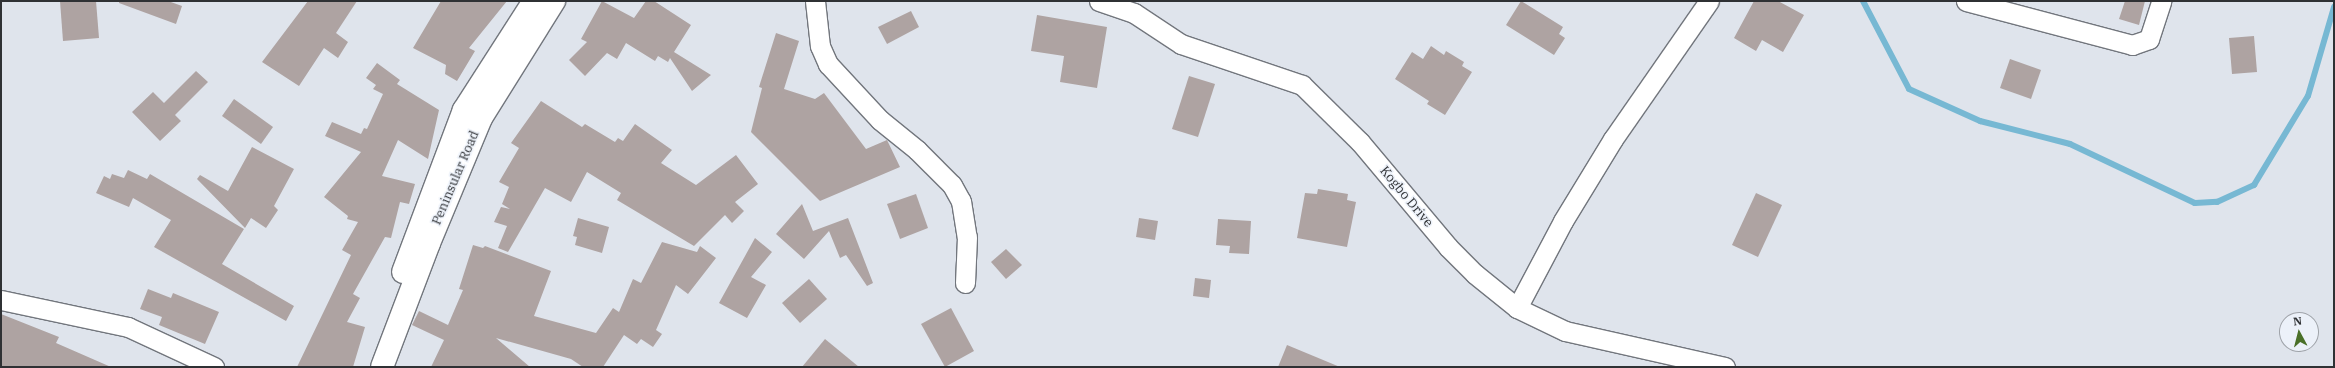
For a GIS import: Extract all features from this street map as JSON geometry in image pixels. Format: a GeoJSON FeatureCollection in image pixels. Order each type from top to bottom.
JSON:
{"type":"FeatureCollection","features":[{"type":"Feature","properties":{"kind":"main road","name":"Peninsular Road"},"geometry":{"type":"LineString","coordinates":[[368,367],[464,110],[534,1]]}},
{"type":"Feature","properties":{"kind":"main road","name":"Peninsular Road"},"geometry":{"type":"LineString","coordinates":[[382,367],[429,243],[481,118],[554,1]]}},
{"type":"Feature","properties":{"kind":"street"},"geometry":{"type":"LineString","coordinates":[[815,1],[820,46],[828,64],[880,120],[917,150],[952,185],[961,201],[967,237],[965,283]]}},
{"type":"Feature","properties":{"kind":"street","name":"Kogbo Drive"},"geometry":{"type":"LineString","coordinates":[[1099,1],[1135,7],[1181,44],[1302,85],[1360,142],[1448,247],[1474,274],[1517,308],[1565,331],[1680,362],[1725,367]]}},
{"type":"Feature","properties":{"kind":"street"},"geometry":{"type":"LineString","coordinates":[[1517,308],[1563,221],[1613,139],[1709,1]]}},
{"type":"Feature","properties":{"kind":"street"},"geometry":{"type":"LineString","coordinates":[[1966,1],[2132,45],[2149,39],[2161,1]]}},
{"type":"Feature","properties":{"kind":"street"},"geometry":{"type":"LineString","coordinates":[[1,300],[128,327],[214,367]]}},
{"type":"Feature","properties":{"kind":"building"},"geometry":{"type":"Polygon","coordinates":[[[60,1],[96,1],[99,38],[63,41],[60,1]]]}},
{"type":"Feature","properties":{"kind":"building"},"geometry":{"type":"Polygon","coordinates":[[[119,1],[168,1],[182,6],[176,24],[119,3],[119,1]]]}},
{"type":"Feature","properties":{"kind":"building"},"geometry":{"type":"Polygon","coordinates":[[[308,1],[357,1],[336,33],[348,42],[338,58],[324,48],[299,86],[262,62],[308,1]]]}},
{"type":"Feature","properties":{"kind":"building"},"geometry":{"type":"Polygon","coordinates":[[[441,1],[507,1],[469,48],[475,51],[457,81],[445,74],[446,65],[413,48],[441,1]]]}},
{"type":"Feature","properties":{"kind":"building"},"geometry":{"type":"Polygon","coordinates":[[[602,1],[634,18],[646,1],[654,1],[691,25],[674,52],[711,75],[692,91],[670,58],[668,62],[658,56],[655,61],[626,43],[617,59],[607,53],[585,76],[569,60],[587,42],[581,39],[602,1]]]}},
{"type":"Feature","properties":{"kind":"building"},"geometry":{"type":"Polygon","coordinates":[[[1521,1],[1563,27],[1559,34],[1565,38],[1554,55],[1506,25],[1521,1]]]}},
{"type":"Feature","properties":{"kind":"building"},"geometry":{"type":"Polygon","coordinates":[[[1754,1],[1778,1],[1804,15],[1783,52],[1762,40],[1756,51],[1734,38],[1754,1]]]}},
{"type":"Feature","properties":{"kind":"building"},"geometry":{"type":"Polygon","coordinates":[[[2125,1],[2145,1],[2139,25],[2119,19],[2125,1]]]}},
{"type":"Feature","properties":{"kind":"building"},"geometry":{"type":"Polygon","coordinates":[[[911,11],[919,27],[887,44],[878,27],[911,11]]]}},
{"type":"Feature","properties":{"kind":"building"},"geometry":{"type":"Polygon","coordinates":[[[1037,15],[1107,27],[1097,88],[1060,82],[1064,56],[1031,51],[1037,15]]]}},
{"type":"Feature","properties":{"kind":"building"},"geometry":{"type":"Polygon","coordinates":[[[776,33],[799,41],[784,89],[815,99],[824,93],[866,149],[887,140],[900,167],[820,201],[751,132],[762,88],[759,87],[776,33]]]}},
{"type":"Feature","properties":{"kind":"building"},"geometry":{"type":"Polygon","coordinates":[[[2254,36],[2257,72],[2232,74],[2229,38],[2254,36]]]}},
{"type":"Feature","properties":{"kind":"building"},"geometry":{"type":"Polygon","coordinates":[[[1431,46],[1444,55],[1446,51],[1464,62],[1462,66],[1472,72],[1445,115],[1427,104],[1429,101],[1395,79],[1412,52],[1423,59],[1431,46]]]}},
{"type":"Feature","properties":{"kind":"building"},"geometry":{"type":"Polygon","coordinates":[[[2010,59],[2041,70],[2031,99],[2000,88],[2010,59]]]}},
{"type":"Feature","properties":{"kind":"building"},"geometry":{"type":"Polygon","coordinates":[[[377,63],[400,80],[397,84],[439,110],[428,159],[398,140],[382,176],[415,184],[409,204],[400,202],[391,238],[385,237],[353,294],[360,298],[347,322],[365,327],[353,367],[297,367],[351,255],[342,250],[358,222],[347,219],[348,216],[324,197],[361,152],[325,136],[332,122],[361,134],[364,128],[367,129],[383,94],[373,89],[376,85],[366,78],[377,63]]]}},
{"type":"Feature","properties":{"kind":"building"},"geometry":{"type":"Polygon","coordinates":[[[196,71],[208,82],[175,115],[181,121],[160,141],[132,112],[153,92],[164,103],[196,71]]]}},
{"type":"Feature","properties":{"kind":"building"},"geometry":{"type":"Polygon","coordinates":[[[1189,76],[1215,84],[1198,137],[1172,129],[1189,76]]]}},
{"type":"Feature","properties":{"kind":"building"},"geometry":{"type":"Polygon","coordinates":[[[234,99],[273,127],[261,144],[222,116],[234,99]]]}},
{"type":"Feature","properties":{"kind":"building"},"geometry":{"type":"Polygon","coordinates":[[[541,101],[582,127],[585,124],[615,142],[618,138],[623,141],[635,124],[672,150],[661,163],[696,185],[736,155],[758,184],[735,202],[744,211],[732,223],[725,215],[694,246],[617,200],[621,193],[587,172],[571,202],[545,188],[508,252],[498,248],[507,226],[494,222],[501,207],[510,209],[502,204],[509,187],[499,182],[519,148],[511,143],[541,101]]]}},
{"type":"Feature","properties":{"kind":"building"},"geometry":{"type":"Polygon","coordinates":[[[252,147],[294,169],[274,206],[278,210],[266,228],[251,218],[245,228],[197,179],[200,175],[228,191],[252,147]]]}},
{"type":"Feature","properties":{"kind":"building"},"geometry":{"type":"Polygon","coordinates":[[[128,170],[147,179],[150,174],[244,229],[222,264],[294,306],[286,321],[154,247],[171,220],[133,198],[129,207],[96,193],[104,176],[110,179],[112,174],[124,178],[128,170]]]}},
{"type":"Feature","properties":{"kind":"building"},"geometry":{"type":"Polygon","coordinates":[[[1318,189],[1348,194],[1347,200],[1356,202],[1347,247],[1297,238],[1305,193],[1317,194],[1318,189]]]}},
{"type":"Feature","properties":{"kind":"building"},"geometry":{"type":"Polygon","coordinates":[[[1756,193],[1782,205],[1758,257],[1732,245],[1756,193]]]}},
{"type":"Feature","properties":{"kind":"building"},"geometry":{"type":"Polygon","coordinates":[[[916,194],[928,228],[900,239],[887,204],[916,194]]]}},
{"type":"Feature","properties":{"kind":"building"},"geometry":{"type":"Polygon","coordinates":[[[802,204],[813,231],[848,218],[873,283],[867,286],[846,255],[840,258],[829,231],[804,259],[776,234],[802,204]]]}},
{"type":"Feature","properties":{"kind":"building"},"geometry":{"type":"Polygon","coordinates":[[[578,218],[609,227],[602,253],[575,245],[577,237],[573,236],[578,218]]]}},
{"type":"Feature","properties":{"kind":"building"},"geometry":{"type":"Polygon","coordinates":[[[1139,218],[1158,221],[1155,240],[1136,237],[1139,218]]]}},
{"type":"Feature","properties":{"kind":"building"},"geometry":{"type":"Polygon","coordinates":[[[1218,219],[1251,221],[1249,254],[1229,253],[1230,246],[1216,245],[1218,219]]]}},
{"type":"Feature","properties":{"kind":"building"},"geometry":{"type":"Polygon","coordinates":[[[755,238],[772,252],[751,277],[766,285],[747,318],[719,303],[755,238]]]}},
{"type":"Feature","properties":{"kind":"building"},"geometry":{"type":"Polygon","coordinates":[[[662,242],[697,252],[700,246],[716,258],[688,294],[676,285],[656,330],[662,334],[653,347],[641,339],[637,344],[624,335],[603,367],[583,367],[571,359],[496,338],[530,367],[431,367],[444,340],[412,325],[419,311],[448,325],[463,290],[459,289],[473,245],[483,248],[485,246],[551,271],[534,316],[596,333],[613,308],[619,312],[633,279],[641,283],[662,242]]]}},
{"type":"Feature","properties":{"kind":"building"},"geometry":{"type":"Polygon","coordinates":[[[1006,249],[1022,265],[1006,279],[991,262],[1006,249]]]}},
{"type":"Feature","properties":{"kind":"building"},"geometry":{"type":"Polygon","coordinates":[[[1195,278],[1211,280],[1209,298],[1193,296],[1195,278]]]}},
{"type":"Feature","properties":{"kind":"building"},"geometry":{"type":"Polygon","coordinates":[[[809,279],[827,299],[800,323],[782,303],[809,279]]]}},
{"type":"Feature","properties":{"kind":"building"},"geometry":{"type":"Polygon","coordinates":[[[148,289],[171,298],[173,293],[219,312],[205,344],[159,325],[162,317],[140,309],[148,289]]]}},
{"type":"Feature","properties":{"kind":"building"},"geometry":{"type":"Polygon","coordinates":[[[951,308],[974,351],[945,367],[921,324],[951,308]]]}},
{"type":"Feature","properties":{"kind":"building"},"geometry":{"type":"Polygon","coordinates":[[[1,314],[59,337],[56,343],[111,367],[1,367],[1,314]]]}},
{"type":"Feature","properties":{"kind":"building"},"geometry":{"type":"Polygon","coordinates":[[[825,339],[859,367],[802,367],[825,339]]]}},
{"type":"Feature","properties":{"kind":"building"},"geometry":{"type":"Polygon","coordinates":[[[1287,345],[1340,367],[1278,367],[1287,345]]]}},
{"type":"Feature","properties":{"kind":"waterway"},"geometry":{"type":"LineString","coordinates":[[1863,1],[1909,89],[1980,121],[2070,144],[2195,203],[2217,202],[2254,185],[2308,96],[2334,7]]}}]}
